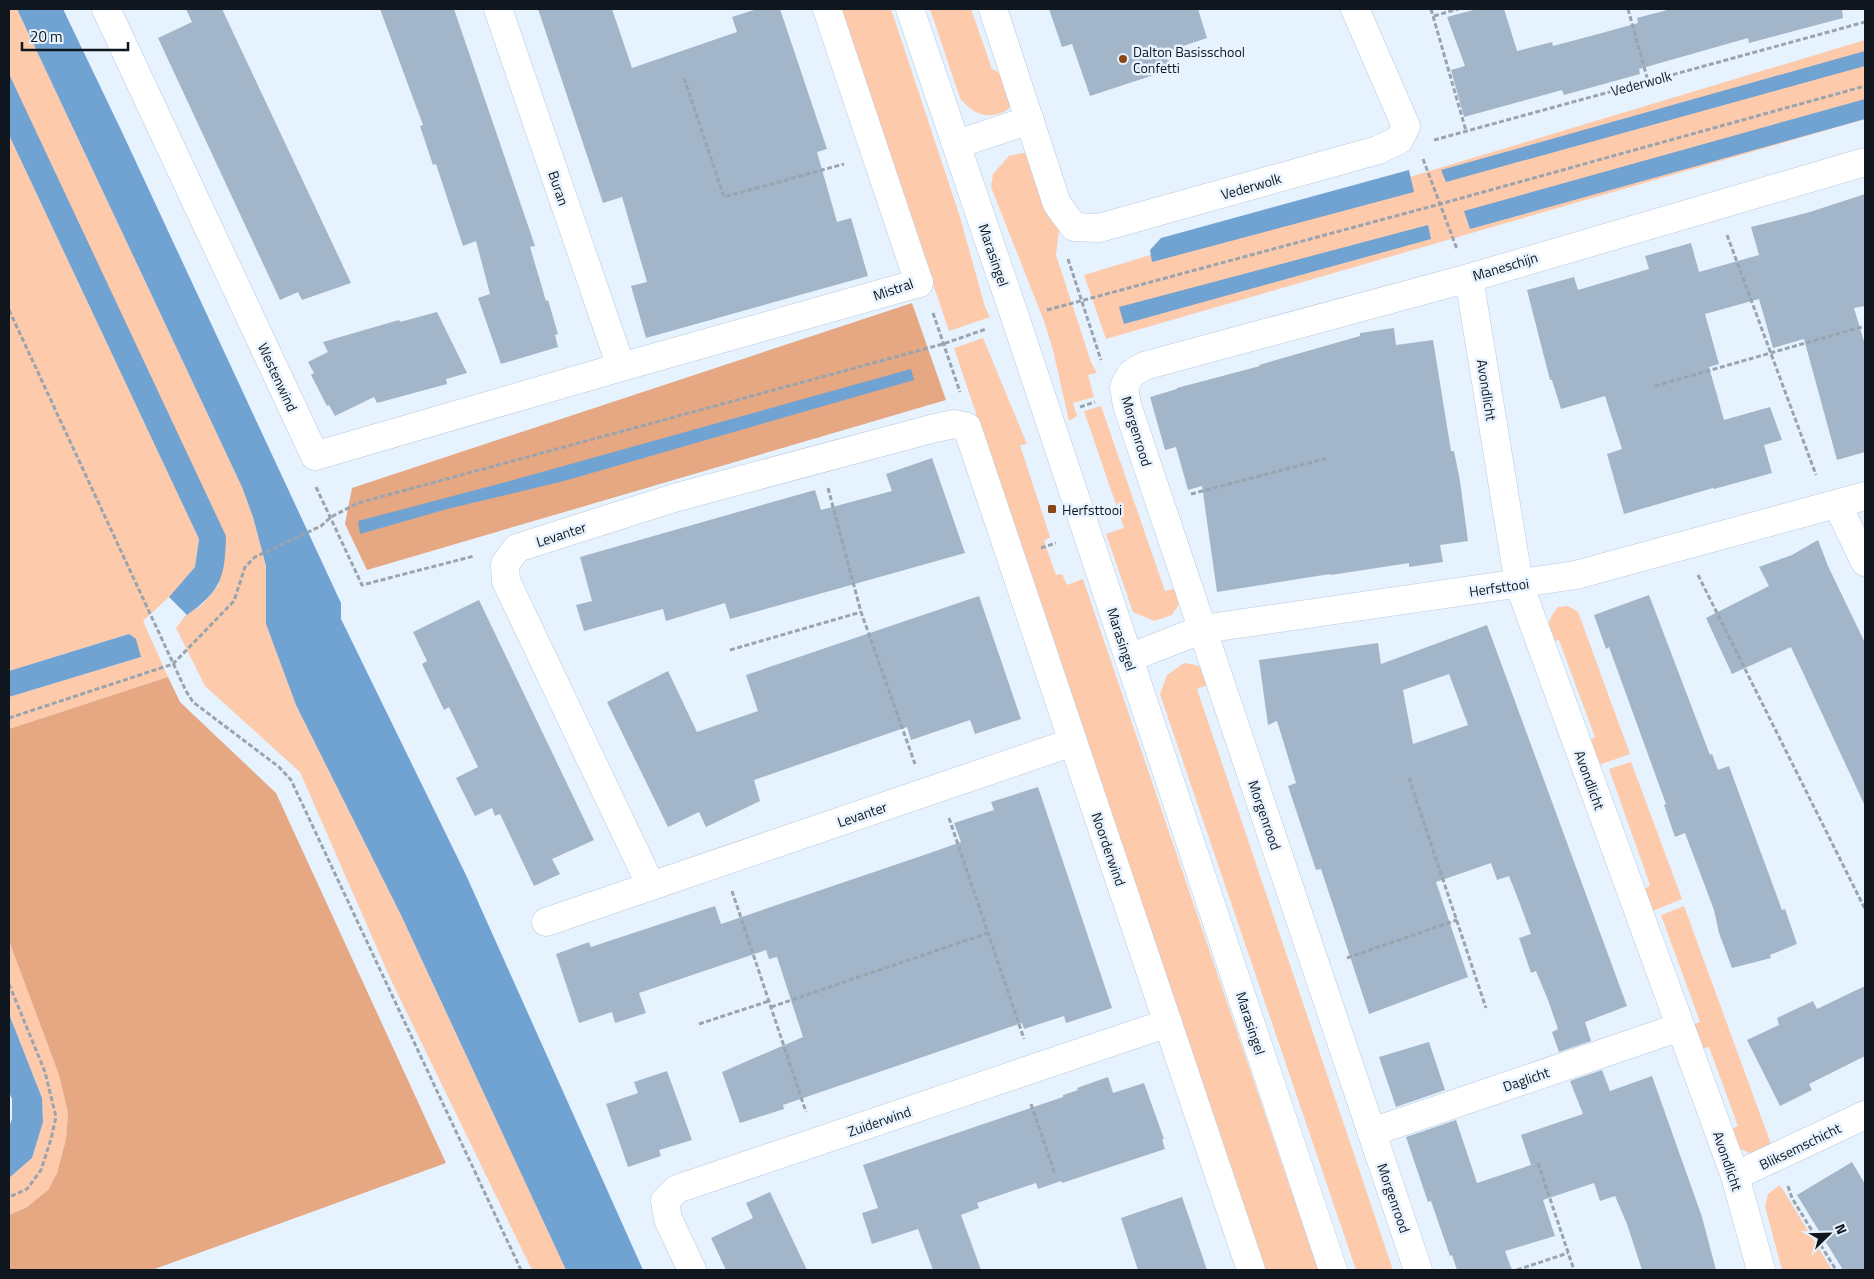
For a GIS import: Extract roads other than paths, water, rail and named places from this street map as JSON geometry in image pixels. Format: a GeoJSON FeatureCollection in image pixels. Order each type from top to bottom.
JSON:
{"type":"FeatureCollection","features":[{"type":"Feature","properties":{"kind":"street","name":"Westenwind"},"geometry":{"type":"LineString","coordinates":[[106,9],[315,456],[621,367]]}},
{"type":"Feature","properties":{"kind":"street","name":"Buran"},"geometry":{"type":"LineString","coordinates":[[498,9],[621,367]]}},
{"type":"Feature","properties":{"kind":"street","name":"Mistral"},"geometry":{"type":"LineString","coordinates":[[621,367],[919,283],[827,9]]}},
{"type":"Feature","properties":{"kind":"street","name":"Marasingel"},"geometry":{"type":"LineString","coordinates":[[910,9],[957,144],[1333,1270]]}},
{"type":"Feature","properties":{"kind":"street"},"geometry":{"type":"LineString","coordinates":[[957,144],[1030,120],[993,9]]}},
{"type":"Feature","properties":{"kind":"street","name":"Vederwolk"},"geometry":{"type":"LineString","coordinates":[[1030,120],[1057,204],[1074,226],[1099,228],[1378,150],[1412,136],[1355,9]]}},
{"type":"Feature","properties":{"kind":"street","name":"Maneschijn"},"geometry":{"type":"LineString","coordinates":[[1136,373],[1865,162]]}},
{"type":"Feature","properties":{"kind":"street","name":"Avondlicht"},"geometry":{"type":"LineString","coordinates":[[1468,278],[1519,584],[1735,1176],[1761,1270]]}},
{"type":"Feature","properties":{"kind":"street","name":"Morgenrood"},"geometry":{"type":"LineString","coordinates":[[1136,373],[1124,387],[1127,405],[1418,1270]]}},
{"type":"Feature","properties":{"kind":"street","name":"Levanter"},"geometry":{"type":"LineString","coordinates":[[651,886],[506,580],[505,564],[517,548],[674,498],[931,429],[954,424],[967,427]]}},
{"type":"Feature","properties":{"kind":"street","name":"Noorderwind"},"geometry":{"type":"LineString","coordinates":[[967,427],[1251,1270]]}},
{"type":"Feature","properties":{"kind":"street","name":"Herfsttooi"},"geometry":{"type":"LineString","coordinates":[[1129,658],[1203,629],[1576,575],[1865,496]]}},
{"type":"Feature","properties":{"kind":"street"},"geometry":{"type":"LineString","coordinates":[[1832,505],[1865,562]]}},
{"type":"Feature","properties":{"kind":"street","name":"Levanter"},"geometry":{"type":"LineString","coordinates":[[546,922],[1073,742]]}},
{"type":"Feature","properties":{"kind":"street","name":"Zuiderwind"},"geometry":{"type":"LineString","coordinates":[[692,1270],[668,1219],[665,1201],[677,1189],[1168,1023]]}},
{"type":"Feature","properties":{"kind":"street","name":"Daglicht"},"geometry":{"type":"LineString","coordinates":[[1372,1132],[1680,1027]]}},
{"type":"Feature","properties":{"kind":"street","name":"Bliksemschicht"},"geometry":{"type":"LineString","coordinates":[[1735,1176],[1865,1114]]}},
{"type":"Feature","properties":{"kind":"water"},"geometry":{"type":"Polygon","coordinates":[[[17,9],[63,9],[341,603],[341,619],[466,875],[643,1270],[566,1270],[401,915],[296,705],[266,624],[266,566],[253,517],[242,487],[17,9]]]}},
{"type":"Feature","properties":{"kind":"water"},"geometry":{"type":"Polygon","coordinates":[[[1865,51],[1865,66],[1446,182],[1441,170],[1865,51]]]}},
{"type":"Feature","properties":{"kind":"water"},"geometry":{"type":"Polygon","coordinates":[[[9,74],[226,536],[224,562],[219,582],[207,598],[187,615],[169,597],[195,567],[199,539],[9,135],[9,74]]]}},
{"type":"Feature","properties":{"kind":"water"},"geometry":{"type":"Polygon","coordinates":[[[1865,99],[1865,119],[1470,229],[1464,211],[1865,99]]]}},
{"type":"Feature","properties":{"kind":"water"},"geometry":{"type":"Polygon","coordinates":[[[1409,170],[1414,192],[1152,262],[1150,250],[1161,238],[1409,170]]]}},
{"type":"Feature","properties":{"kind":"water"},"geometry":{"type":"Polygon","coordinates":[[[1428,225],[1431,239],[1124,324],[1119,307],[1428,225]]]}},
{"type":"Feature","properties":{"kind":"water"},"geometry":{"type":"Polygon","coordinates":[[[911,369],[914,380],[564,481],[447,509],[360,534],[358,521],[506,482],[911,369]]]}},
{"type":"Feature","properties":{"kind":"water"},"geometry":{"type":"Polygon","coordinates":[[[129,634],[136,639],[141,657],[9,697],[9,671],[129,634]]]}},
{"type":"Feature","properties":{"kind":"water"},"geometry":{"type":"Polygon","coordinates":[[[9,1014],[42,1098],[43,1122],[32,1158],[9,1178],[9,1127],[12,1119],[12,1099],[9,1092],[9,1014]]]}},
{"type":"Feature","properties":{"kind":"place","name":"Dalton Basisschool Confetti"},"geometry":{"type":"Point","coordinates":[1123,59]}},
{"type":"Feature","properties":{"kind":"place","name":"Herfsttooi"},"geometry":{"type":"Point","coordinates":[1052,509]}}]}
